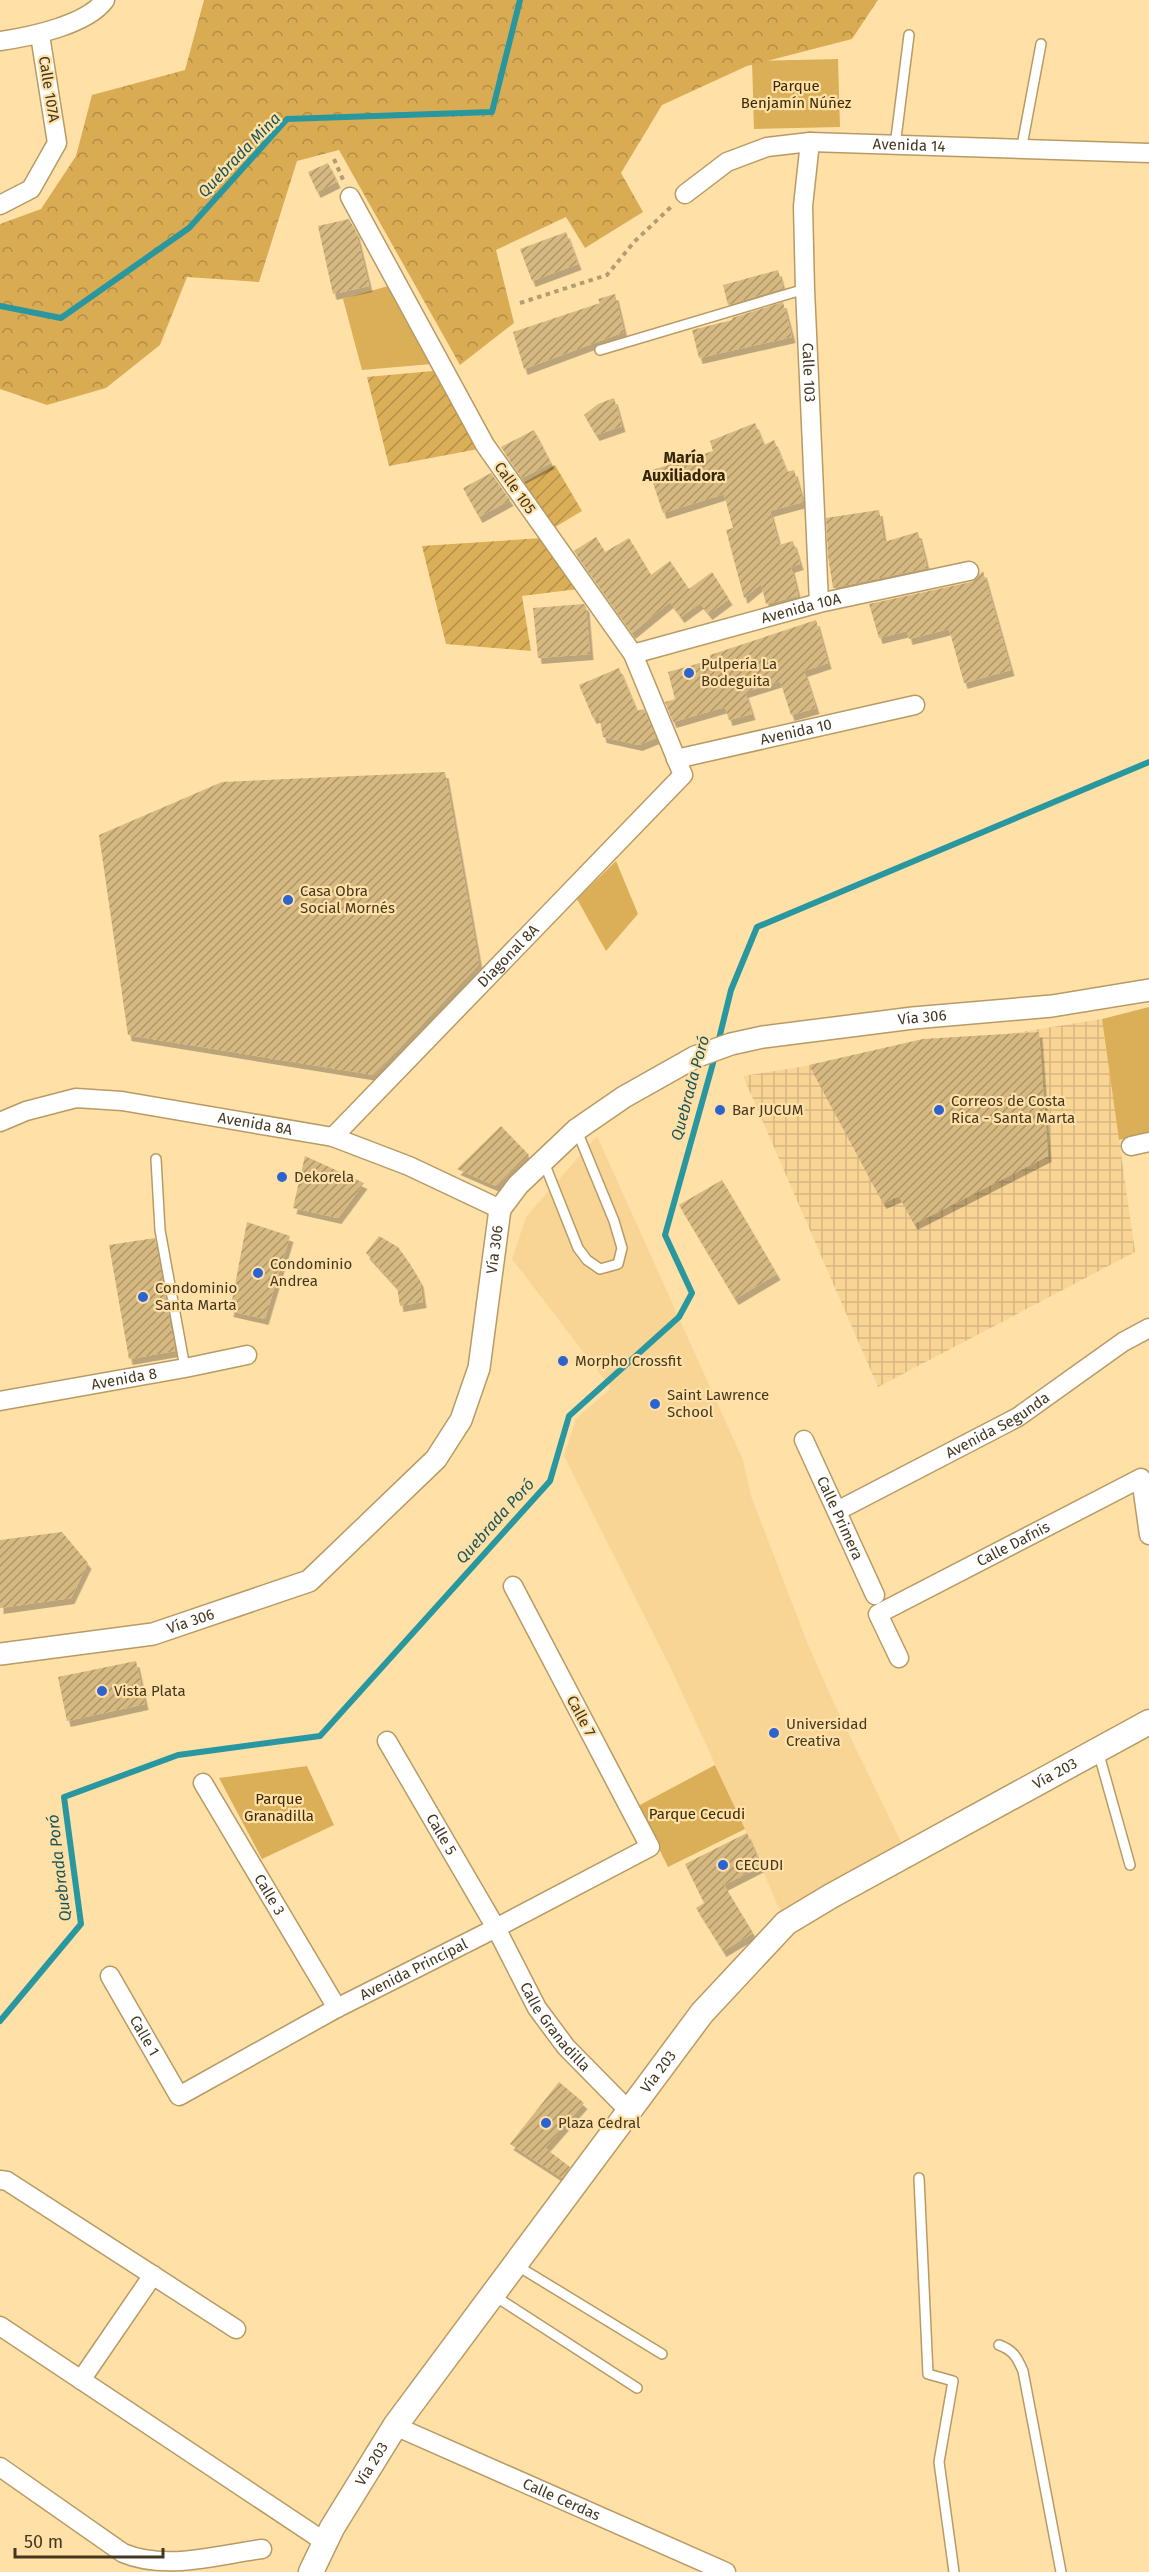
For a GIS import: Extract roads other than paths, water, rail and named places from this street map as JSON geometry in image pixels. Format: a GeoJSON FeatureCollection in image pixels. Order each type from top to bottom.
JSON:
{"type":"FeatureCollection","features":[{"type":"Feature","properties":{"kind":"main road","name":"Vía 203"},"geometry":{"type":"LineString","coordinates":[[311,2572],[325,2542],[395,2426],[702,2013],[786,1923],[831,1896],[1149,1722]]}},
{"type":"Feature","properties":{"kind":"street"},"geometry":{"type":"LineString","coordinates":[[0,41],[40,35],[76,20],[101,5],[105,0]]}},
{"type":"Feature","properties":{"kind":"street","name":"Calle 107A"},"geometry":{"type":"LineString","coordinates":[[0,205],[31,189],[57,142],[40,35]]}},
{"type":"Feature","properties":{"kind":"street","name":"Avenida 14"},"geometry":{"type":"LineString","coordinates":[[685,195],[727,162],[767,147],[810,142],[1021,151],[1149,153]]}},
{"type":"Feature","properties":{"kind":"street","name":"Calle 103"},"geometry":{"type":"LineString","coordinates":[[810,142],[803,206],[819,603]]}},
{"type":"Feature","properties":{"kind":"street","name":"Calle 105"},"geometry":{"type":"LineString","coordinates":[[350,197],[485,445],[633,654],[679,767]]}},
{"type":"Feature","properties":{"kind":"street","name":"Avenida 10A"},"geometry":{"type":"LineString","coordinates":[[633,654],[819,603],[969,571]]}},
{"type":"Feature","properties":{"kind":"street","name":"Avenida 10"},"geometry":{"type":"LineString","coordinates":[[679,767],[915,705]]}},
{"type":"Feature","properties":{"kind":"street","name":"Diagonal 8A"},"geometry":{"type":"LineString","coordinates":[[333,1137],[679,767]]}},
{"type":"Feature","properties":{"kind":"street","name":"Vía 306"},"geometry":{"type":"LineString","coordinates":[[0,1654],[153,1634],[309,1581],[436,1459],[461,1420],[479,1368],[500,1209],[518,1185],[576,1130],[624,1097],[695,1057],[731,1044],[763,1037],[913,1018],[1052,1006],[1149,990]]}},
{"type":"Feature","properties":{"kind":"street","name":"Avenida 8A"},"geometry":{"type":"LineString","coordinates":[[0,1122],[26,1111],[76,1098],[122,1101],[333,1137],[409,1166],[500,1209]]}},
{"type":"Feature","properties":{"kind":"street","name":"Avenida Segunda"},"geometry":{"type":"LineString","coordinates":[[837,1511],[1018,1417],[1123,1342],[1149,1328]]}},
{"type":"Feature","properties":{"kind":"street","name":"Avenida 8"},"geometry":{"type":"LineString","coordinates":[[0,1401],[247,1355]]}},
{"type":"Feature","properties":{"kind":"street","name":"Calle Primera"},"geometry":{"type":"LineString","coordinates":[[804,1440],[875,1595]]}},
{"type":"Feature","properties":{"kind":"street","name":"Calle Dafnis"},"geometry":{"type":"LineString","coordinates":[[899,1658],[878,1614],[1141,1478],[1149,1535]]}},
{"type":"Feature","properties":{"kind":"street","name":"Calle 7"},"geometry":{"type":"LineString","coordinates":[[513,1586],[650,1846]]}},
{"type":"Feature","properties":{"kind":"street","name":"Calle 5"},"geometry":{"type":"LineString","coordinates":[[387,1741],[496,1928]]}},
{"type":"Feature","properties":{"kind":"street","name":"Calle 3"},"geometry":{"type":"LineString","coordinates":[[203,1783],[336,2008]]}},
{"type":"Feature","properties":{"kind":"street","name":"Avenida Principal"},"geometry":{"type":"LineString","coordinates":[[179,2096],[336,2008],[496,1928],[650,1846]]}},
{"type":"Feature","properties":{"kind":"street","name":"Calle Granadilla"},"geometry":{"type":"LineString","coordinates":[[496,1928],[537,2008],[566,2047],[630,2112]]}},
{"type":"Feature","properties":{"kind":"street","name":"Calle 1"},"geometry":{"type":"LineString","coordinates":[[110,1976],[179,2096]]}},
{"type":"Feature","properties":{"kind":"street"},"geometry":{"type":"LineString","coordinates":[[0,2180],[7,2181],[236,2329]]}},
{"type":"Feature","properties":{"kind":"street"},"geometry":{"type":"LineString","coordinates":[[81,2380],[153,2275]]}},
{"type":"Feature","properties":{"kind":"street"},"geometry":{"type":"LineString","coordinates":[[2,2331],[81,2380],[325,2542]]}},
{"type":"Feature","properties":{"kind":"street","name":"Calle Cerdas"},"geometry":{"type":"LineString","coordinates":[[395,2426],[726,2572]]}},
{"type":"Feature","properties":{"kind":"street"},"geometry":{"type":"LineString","coordinates":[[0,2467],[123,2553],[139,2560],[158,2563],[262,2549]]}},
{"type":"Feature","properties":{"kind":"lane"},"geometry":{"type":"LineString","coordinates":[[895,146],[909,35]]}},
{"type":"Feature","properties":{"kind":"lane"},"geometry":{"type":"LineString","coordinates":[[1021,151],[1041,44]]}},
{"type":"Feature","properties":{"kind":"lane"},"geometry":{"type":"LineString","coordinates":[[600,350],[805,289]]}},
{"type":"Feature","properties":{"kind":"lane"},"geometry":{"type":"LineString","coordinates":[[543,1160],[579,1248],[587,1260],[600,1269],[618,1264],[622,1248],[614,1221],[576,1130]]}},
{"type":"Feature","properties":{"kind":"lane"},"geometry":{"type":"LineString","coordinates":[[156,1159],[160,1230],[185,1368]]}},
{"type":"Feature","properties":{"kind":"lane"},"geometry":{"type":"LineString","coordinates":[[1098,1751],[1130,1865]]}},
{"type":"Feature","properties":{"kind":"lane"},"geometry":{"type":"LineString","coordinates":[[919,2178],[928,2374],[953,2381],[939,2462],[954,2572]]}},
{"type":"Feature","properties":{"kind":"lane"},"geometry":{"type":"LineString","coordinates":[[516,2265],[662,2354]]}},
{"type":"Feature","properties":{"kind":"lane"},"geometry":{"type":"LineString","coordinates":[[493,2295],[637,2388]]}},
{"type":"Feature","properties":{"kind":"lane"},"geometry":{"type":"LineString","coordinates":[[999,2344],[1016,2355],[1023,2371],[1061,2572]]}},
{"type":"Feature","properties":{"kind":"waterway","name":"Quebrada Mina"},"geometry":{"type":"LineString","coordinates":[[0,306],[61,318],[189,228],[287,119],[492,112],[520,0]]}},
{"type":"Feature","properties":{"kind":"waterway","name":"Quebrada Poró"},"geometry":{"type":"LineString","coordinates":[[718,1043],[731,990],[757,927],[1149,762]]}},
{"type":"Feature","properties":{"kind":"waterway","name":"Quebrada Poró"},"geometry":{"type":"LineString","coordinates":[[0,2021],[81,1924],[64,1797],[178,1755],[320,1736],[550,1481],[569,1416],[679,1317],[692,1293],[665,1235],[715,1056]]}},
{"type":"Feature","properties":{"kind":"place","name":"Pulpería La Bodeguita"},"geometry":{"type":"Point","coordinates":[689,673]}},
{"type":"Feature","properties":{"kind":"place","name":"Casa Obra Social Mornés"},"geometry":{"type":"Point","coordinates":[288,900]}},
{"type":"Feature","properties":{"kind":"place","name":"Bar JUCUM"},"geometry":{"type":"Point","coordinates":[720,1110]}},
{"type":"Feature","properties":{"kind":"place","name":"Correos de Costa Rica - Santa Marta"},"geometry":{"type":"Point","coordinates":[939,1110]}},
{"type":"Feature","properties":{"kind":"place","name":"Dekorela"},"geometry":{"type":"Point","coordinates":[282,1177]}},
{"type":"Feature","properties":{"kind":"place","name":"Condominio Andrea"},"geometry":{"type":"Point","coordinates":[258,1273]}},
{"type":"Feature","properties":{"kind":"place","name":"Condominio Santa Marta"},"geometry":{"type":"Point","coordinates":[143,1297]}},
{"type":"Feature","properties":{"kind":"place","name":"Morpho Crossfit"},"geometry":{"type":"Point","coordinates":[563,1361]}},
{"type":"Feature","properties":{"kind":"place","name":"Saint Lawrence School"},"geometry":{"type":"Point","coordinates":[655,1404]}},
{"type":"Feature","properties":{"kind":"place","name":"Vista Plata"},"geometry":{"type":"Point","coordinates":[102,1691]}},
{"type":"Feature","properties":{"kind":"place","name":"Universidad Creativa"},"geometry":{"type":"Point","coordinates":[774,1733]}},
{"type":"Feature","properties":{"kind":"place","name":"CECUDI"},"geometry":{"type":"Point","coordinates":[723,1865]}},
{"type":"Feature","properties":{"kind":"place","name":"Plaza Cedral"},"geometry":{"type":"Point","coordinates":[546,2123]}},
{"type":"Feature","properties":{"kind":"district","name":"María Auxiliadora"},"geometry":{"type":"Point","coordinates":[684,466]}},
{"type":"Feature","properties":{"kind":"park label","name":"Parque Benjamín Núñez"},"geometry":{"type":"Point","coordinates":[796,94]}},
{"type":"Feature","properties":{"kind":"park label","name":"Parque Granadilla"},"geometry":{"type":"Point","coordinates":[279,1808]}},
{"type":"Feature","properties":{"kind":"park label","name":"Parque Cecudi"},"geometry":{"type":"Point","coordinates":[697,1814]}}]}
